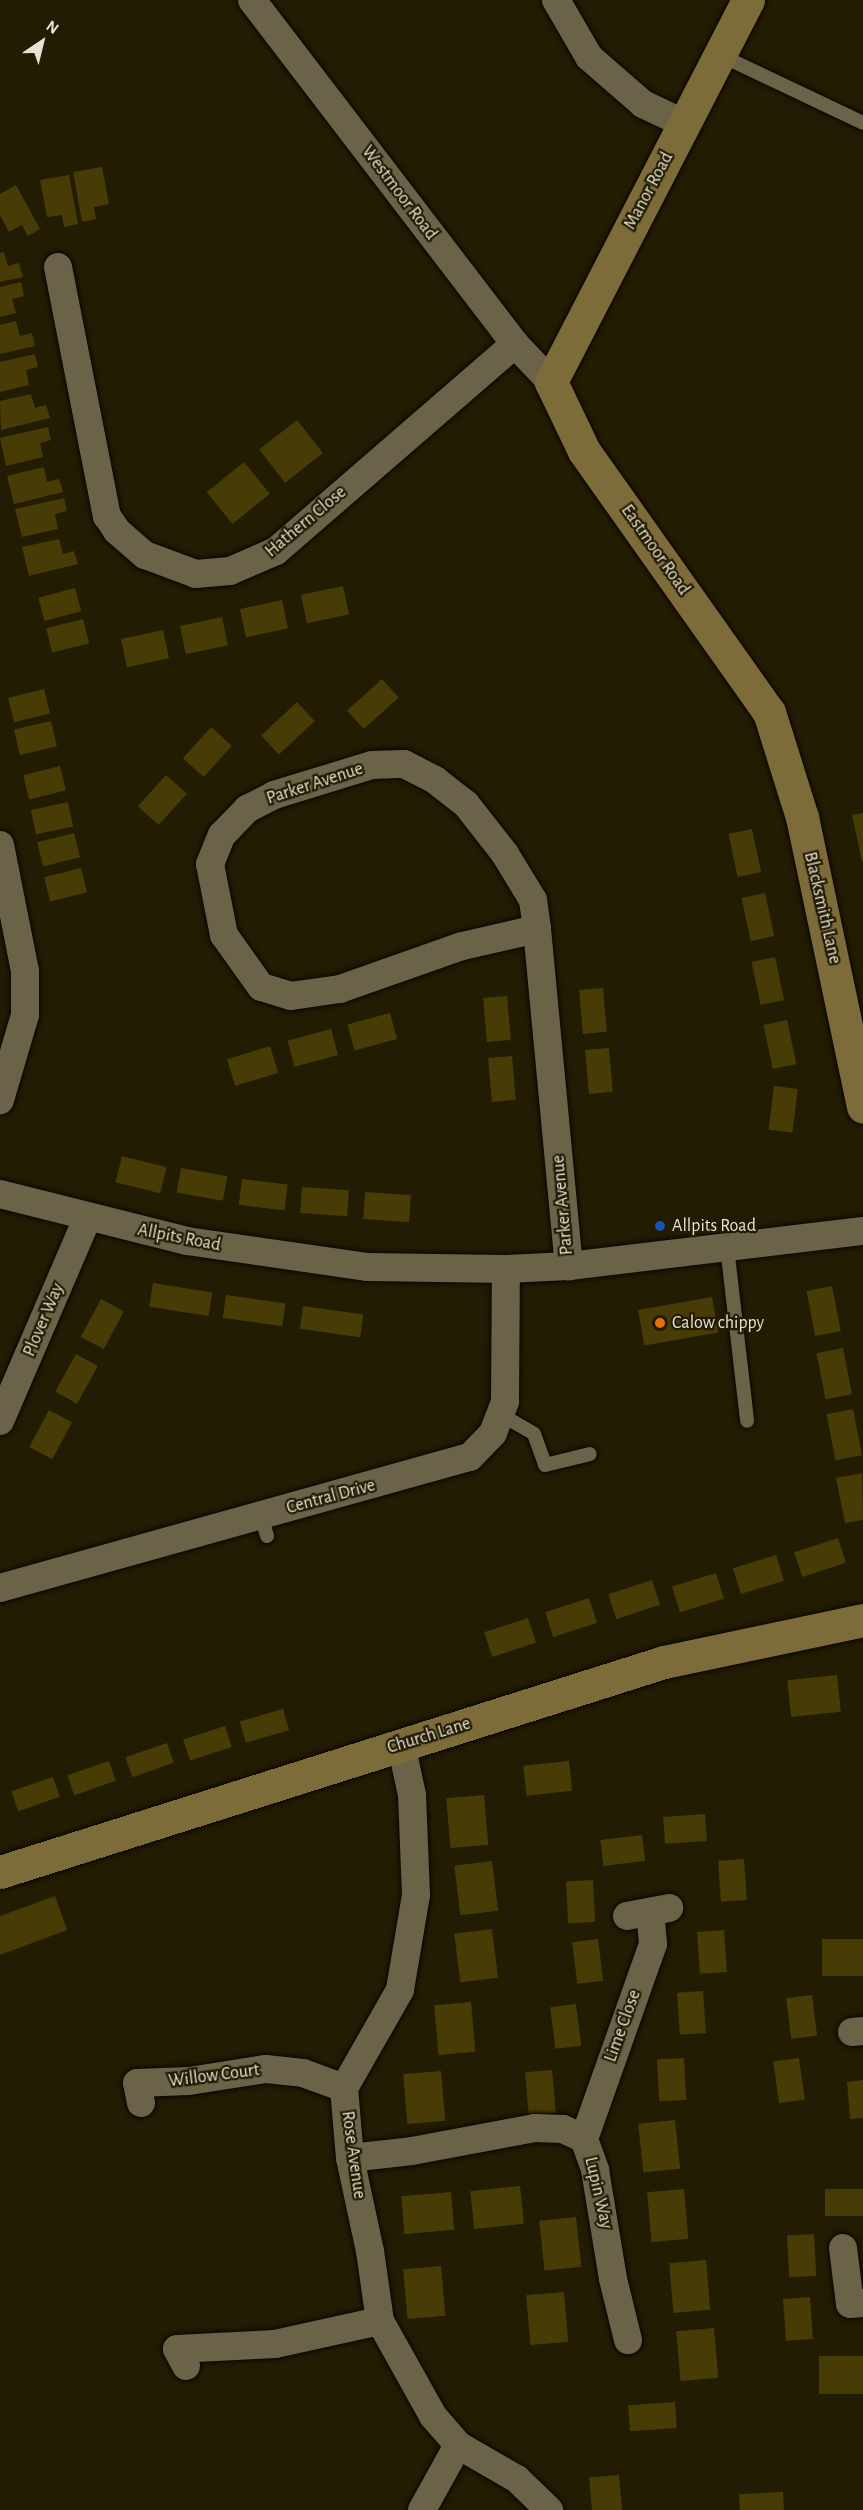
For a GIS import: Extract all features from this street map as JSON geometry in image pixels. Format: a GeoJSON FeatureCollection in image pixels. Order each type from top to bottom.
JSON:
{"type":"FeatureCollection","features":[{"type":"Feature","properties":{"kind":"street","name":"Westmoor Road"},"geometry":{"type":"LineString","coordinates":[[252,0],[515,344],[551,382]]}},
{"type":"Feature","properties":{"kind":"street"},"geometry":{"type":"LineString","coordinates":[[556,0],[589,57],[642,104],[685,124]]}},
{"type":"Feature","properties":{"kind":"street","name":"Manor Road"},"geometry":{"type":"LineString","coordinates":[[551,382],[748,0]]}},
{"type":"Feature","properties":{"kind":"street","name":"Hathern Close"},"geometry":{"type":"LineString","coordinates":[[58,267],[107,516],[117,531],[144,555],[196,574],[230,571],[276,550],[515,344]]}},
{"type":"Feature","properties":{"kind":"street","name":"Eastmoor Road"},"geometry":{"type":"LineString","coordinates":[[551,382],[584,451],[769,712]]}},
{"type":"Feature","properties":{"kind":"street","name":"Blacksmith Lane"},"geometry":{"type":"LineString","coordinates":[[769,712],[802,817],[863,1095]]}},
{"type":"Feature","properties":{"kind":"street","name":"Parker Avenue"},"geometry":{"type":"LineString","coordinates":[[537,929],[462,946],[340,989],[291,996],[261,987],[224,935],[210,864],[222,835],[256,804],[350,771],[404,764],[435,780],[466,804],[505,854],[533,900],[537,929],[569,1266]]}},
{"type":"Feature","properties":{"kind":"street"},"geometry":{"type":"LineString","coordinates":[[0,845],[25,971],[25,1015],[0,1100]]}},
{"type":"Feature","properties":{"kind":"street","name":"Allpits Road"},"geometry":{"type":"LineString","coordinates":[[0,1194],[87,1219],[187,1241],[368,1267],[506,1269],[569,1266],[863,1231]]}},
{"type":"Feature","properties":{"kind":"street","name":"Plover Way"},"geometry":{"type":"LineString","coordinates":[[0,1421],[87,1219]]}},
{"type":"Feature","properties":{"kind":"street","name":"Central Drive"},"geometry":{"type":"LineString","coordinates":[[0,1588],[264,1526],[470,1457],[492,1433],[505,1401],[506,1269]]}},
{"type":"Feature","properties":{"kind":"street","name":"Church Lane"},"geometry":{"type":"LineString","coordinates":[[0,1872],[664,1662],[863,1620]]}},
{"type":"Feature","properties":{"kind":"street","name":"Rose Avenue"},"geometry":{"type":"LineString","coordinates":[[401,1744],[412,1795],[416,1895],[404,1969],[400,1990],[344,2088],[350,2158],[370,2251],[380,2321],[433,2416],[458,2445],[517,2479],[549,2510]]}},
{"type":"Feature","properties":{"kind":"street","name":"Lime Close"},"geometry":{"type":"LineString","coordinates":[[584,2139],[653,1944],[649,1912]]}},
{"type":"Feature","properties":{"kind":"street","name":"Willow Court"},"geometry":{"type":"LineString","coordinates":[[138,2085],[189,2081],[266,2069],[303,2073],[344,2088]]}},
{"type":"Feature","properties":{"kind":"street","name":"Lupin Way"},"geometry":{"type":"LineString","coordinates":[[350,2158],[412,2151],[535,2128],[562,2129],[584,2139],[595,2170],[613,2279],[628,2340]]}},
{"type":"Feature","properties":{"kind":"street"},"geometry":{"type":"LineString","coordinates":[[843,2248],[850,2304],[863,2303]]}},
{"type":"Feature","properties":{"kind":"street"},"geometry":{"type":"LineString","coordinates":[[178,2349],[275,2344],[380,2321]]}},
{"type":"Feature","properties":{"kind":"street"},"geometry":{"type":"LineString","coordinates":[[422,2510],[458,2445]]}},
{"type":"Feature","properties":{"kind":"lane"},"geometry":{"type":"LineString","coordinates":[[720,55],[863,123]]}},
{"type":"Feature","properties":{"kind":"lane"},"geometry":{"type":"LineString","coordinates":[[727,1247],[747,1421]]}},
{"type":"Feature","properties":{"kind":"lane"},"geometry":{"type":"LineString","coordinates":[[500,1414],[534,1434],[544,1465],[590,1454]]}},
{"type":"Feature","properties":{"kind":"building"},"geometry":{"type":"Polygon","coordinates":[[[102,167],[109,204],[94,207],[96,219],[82,222],[73,172],[102,167]]]}},
{"type":"Feature","properties":{"kind":"building"},"geometry":{"type":"Polygon","coordinates":[[[69,175],[78,224],[64,227],[62,215],[47,217],[40,180],[69,175]]]}},
{"type":"Feature","properties":{"kind":"building"},"geometry":{"type":"Polygon","coordinates":[[[16,185],[40,229],[28,236],[22,225],[9,232],[0,215],[0,194],[16,185]]]}},
{"type":"Feature","properties":{"kind":"building"},"geometry":{"type":"Polygon","coordinates":[[[4,252],[8,266],[19,263],[23,277],[0,282],[0,253],[4,252]]]}},
{"type":"Feature","properties":{"kind":"building"},"geometry":{"type":"Polygon","coordinates":[[[21,282],[24,296],[12,299],[16,313],[0,317],[0,287],[21,282]]]}},
{"type":"Feature","properties":{"kind":"building"},"geometry":{"type":"Polygon","coordinates":[[[16,321],[20,336],[32,333],[35,346],[0,354],[0,325],[16,321]]]}},
{"type":"Feature","properties":{"kind":"building"},"geometry":{"type":"Polygon","coordinates":[[[35,354],[38,367],[26,370],[29,385],[0,392],[0,362],[35,354]]]}},
{"type":"Feature","properties":{"kind":"building"},"geometry":{"type":"Polygon","coordinates":[[[31,394],[35,408],[46,405],[50,418],[1,430],[0,401],[31,394]]]}},
{"type":"Feature","properties":{"kind":"building"},"geometry":{"type":"Polygon","coordinates":[[[297,420],[323,453],[285,483],[259,450],[297,420]]]}},
{"type":"Feature","properties":{"kind":"building"},"geometry":{"type":"Polygon","coordinates":[[[48,427],[51,440],[40,443],[43,457],[6,466],[0,438],[48,427]]]}},
{"type":"Feature","properties":{"kind":"building"},"geometry":{"type":"Polygon","coordinates":[[[244,462],[270,494],[232,524],[207,492],[244,462]]]}},
{"type":"Feature","properties":{"kind":"building"},"geometry":{"type":"Polygon","coordinates":[[[44,467],[47,482],[59,479],[63,492],[14,504],[7,476],[44,467]]]}},
{"type":"Feature","properties":{"kind":"building"},"geometry":{"type":"Polygon","coordinates":[[[64,498],[67,511],[55,514],[58,529],[22,537],[15,509],[64,498]]]}},
{"type":"Feature","properties":{"kind":"building"},"geometry":{"type":"Polygon","coordinates":[[[59,539],[63,554],[74,551],[78,564],[29,576],[22,547],[59,539]]]}},
{"type":"Feature","properties":{"kind":"building"},"geometry":{"type":"Polygon","coordinates":[[[343,586],[349,614],[307,623],[301,595],[343,586]]]}},
{"type":"Feature","properties":{"kind":"building"},"geometry":{"type":"Polygon","coordinates":[[[75,588],[81,611],[45,621],[38,598],[75,588]]]}},
{"type":"Feature","properties":{"kind":"building"},"geometry":{"type":"Polygon","coordinates":[[[282,600],[288,628],[246,637],[240,609],[282,600]]]}},
{"type":"Feature","properties":{"kind":"building"},"geometry":{"type":"Polygon","coordinates":[[[222,617],[228,645],[186,654],[180,626],[222,617]]]}},
{"type":"Feature","properties":{"kind":"building"},"geometry":{"type":"Polygon","coordinates":[[[83,619],[89,643],[52,652],[46,628],[83,619]]]}},
{"type":"Feature","properties":{"kind":"building"},"geometry":{"type":"Polygon","coordinates":[[[163,630],[169,658],[127,667],[121,639],[163,630]]]}},
{"type":"Feature","properties":{"kind":"building"},"geometry":{"type":"Polygon","coordinates":[[[382,679],[399,698],[364,729],[347,710],[382,679]]]}},
{"type":"Feature","properties":{"kind":"building"},"geometry":{"type":"Polygon","coordinates":[[[44,689],[50,713],[14,722],[8,698],[44,689]]]}},
{"type":"Feature","properties":{"kind":"building"},"geometry":{"type":"Polygon","coordinates":[[[297,702],[315,721],[279,754],[261,735],[297,702]]]}},
{"type":"Feature","properties":{"kind":"building"},"geometry":{"type":"Polygon","coordinates":[[[51,721],[57,746],[20,755],[14,730],[51,721]]]}},
{"type":"Feature","properties":{"kind":"building"},"geometry":{"type":"Polygon","coordinates":[[[211,727],[232,746],[204,777],[183,758],[211,727]]]}},
{"type":"Feature","properties":{"kind":"building"},"geometry":{"type":"Polygon","coordinates":[[[60,766],[66,790],[29,799],[23,775],[60,766]]]}},
{"type":"Feature","properties":{"kind":"building"},"geometry":{"type":"Polygon","coordinates":[[[166,775],[187,794],[159,825],[138,806],[166,775]]]}},
{"type":"Feature","properties":{"kind":"building"},"geometry":{"type":"Polygon","coordinates":[[[68,802],[73,826],[36,834],[31,810],[68,802]]]}},
{"type":"Feature","properties":{"kind":"building"},"geometry":{"type":"Polygon","coordinates":[[[863,813],[863,861],[862,861],[852,815],[863,813]]]}},
{"type":"Feature","properties":{"kind":"building"},"geometry":{"type":"Polygon","coordinates":[[[752,829],[761,872],[738,877],[729,834],[752,829]]]}},
{"type":"Feature","properties":{"kind":"building"},"geometry":{"type":"Polygon","coordinates":[[[74,833],[80,857],[43,866],[37,842],[74,833]]]}},
{"type":"Feature","properties":{"kind":"building"},"geometry":{"type":"Polygon","coordinates":[[[81,868],[87,892],[50,901],[44,877],[81,868]]]}},
{"type":"Feature","properties":{"kind":"building"},"geometry":{"type":"Polygon","coordinates":[[[765,893],[774,936],[751,941],[742,898],[765,893]]]}},
{"type":"Feature","properties":{"kind":"building"},"geometry":{"type":"Polygon","coordinates":[[[775,957],[784,1000],[761,1005],[752,962],[775,957]]]}},
{"type":"Feature","properties":{"kind":"building"},"geometry":{"type":"Polygon","coordinates":[[[603,988],[607,1032],[583,1034],[579,990],[603,988]]]}},
{"type":"Feature","properties":{"kind":"building"},"geometry":{"type":"Polygon","coordinates":[[[507,996],[511,1040],[487,1042],[483,998],[507,996]]]}},
{"type":"Feature","properties":{"kind":"building"},"geometry":{"type":"Polygon","coordinates":[[[390,1013],[397,1039],[354,1050],[347,1024],[390,1013]]]}},
{"type":"Feature","properties":{"kind":"building"},"geometry":{"type":"Polygon","coordinates":[[[787,1020],[796,1064],[773,1069],[764,1025],[787,1020]]]}},
{"type":"Feature","properties":{"kind":"building"},"geometry":{"type":"Polygon","coordinates":[[[331,1029],[338,1055],[295,1067],[288,1041],[331,1029]]]}},
{"type":"Feature","properties":{"kind":"building"},"geometry":{"type":"Polygon","coordinates":[[[270,1046],[278,1073],[235,1086],[227,1059],[270,1046]]]}},
{"type":"Feature","properties":{"kind":"building"},"geometry":{"type":"Polygon","coordinates":[[[609,1048],[613,1092],[589,1094],[585,1050],[609,1048]]]}},
{"type":"Feature","properties":{"kind":"building"},"geometry":{"type":"Polygon","coordinates":[[[512,1056],[516,1100],[492,1102],[488,1058],[512,1056]]]}},
{"type":"Feature","properties":{"kind":"building"},"geometry":{"type":"Polygon","coordinates":[[[774,1086],[798,1089],[792,1133],[769,1130],[774,1086]]]}},
{"type":"Feature","properties":{"kind":"building"},"geometry":{"type":"Polygon","coordinates":[[[122,1156],[167,1167],[160,1193],[115,1182],[122,1156]]]}},
{"type":"Feature","properties":{"kind":"building"},"geometry":{"type":"Polygon","coordinates":[[[181,1168],[227,1176],[223,1201],[177,1193],[181,1168]]]}},
{"type":"Feature","properties":{"kind":"building"},"geometry":{"type":"Polygon","coordinates":[[[242,1179],[288,1185],[284,1210],[239,1205],[242,1179]]]}},
{"type":"Feature","properties":{"kind":"building"},"geometry":{"type":"Polygon","coordinates":[[[302,1187],[349,1190],[347,1216],[300,1213],[302,1187]]]}},
{"type":"Feature","properties":{"kind":"building"},"geometry":{"type":"Polygon","coordinates":[[[365,1192],[411,1195],[409,1222],[363,1219],[365,1192]]]}},
{"type":"Feature","properties":{"kind":"building"},"geometry":{"type":"Polygon","coordinates":[[[153,1283],[212,1292],[209,1316],[149,1307],[153,1283]]]}},
{"type":"Feature","properties":{"kind":"building"},"geometry":{"type":"Polygon","coordinates":[[[832,1286],[841,1331],[815,1336],[806,1291],[832,1286]]]}},
{"type":"Feature","properties":{"kind":"building"},"geometry":{"type":"Polygon","coordinates":[[[226,1295],[285,1303],[282,1326],[223,1318],[226,1295]]]}},
{"type":"Feature","properties":{"kind":"building"},"geometry":{"type":"Polygon","coordinates":[[[712,1297],[718,1332],[644,1345],[638,1310],[712,1297]]]}},
{"type":"Feature","properties":{"kind":"building"},"geometry":{"type":"Polygon","coordinates":[[[101,1299],[124,1311],[104,1349],[81,1337],[101,1299]]]}},
{"type":"Feature","properties":{"kind":"building"},"geometry":{"type":"Polygon","coordinates":[[[303,1306],[363,1314],[360,1337],[300,1329],[303,1306]]]}},
{"type":"Feature","properties":{"kind":"building"},"geometry":{"type":"Polygon","coordinates":[[[843,1348],[852,1394],[825,1399],[816,1353],[843,1348]]]}},
{"type":"Feature","properties":{"kind":"building"},"geometry":{"type":"Polygon","coordinates":[[[76,1354],[98,1366],[77,1404],[55,1392],[76,1354]]]}},
{"type":"Feature","properties":{"kind":"building"},"geometry":{"type":"Polygon","coordinates":[[[853,1409],[862,1455],[835,1460],[826,1414],[853,1409]]]}},
{"type":"Feature","properties":{"kind":"building"},"geometry":{"type":"Polygon","coordinates":[[[49,1410],[72,1422],[52,1459],[29,1447],[49,1410]]]}},
{"type":"Feature","properties":{"kind":"building"},"geometry":{"type":"Polygon","coordinates":[[[862,1473],[863,1520],[845,1523],[836,1478],[862,1473]]]}},
{"type":"Feature","properties":{"kind":"building"},"geometry":{"type":"Polygon","coordinates":[[[838,1538],[846,1563],[802,1577],[794,1552],[838,1538]]]}},
{"type":"Feature","properties":{"kind":"building"},"geometry":{"type":"Polygon","coordinates":[[[776,1555],[784,1581],[741,1594],[733,1568],[776,1555]]]}},
{"type":"Feature","properties":{"kind":"building"},"geometry":{"type":"Polygon","coordinates":[[[716,1573],[724,1599],[680,1612],[672,1586],[716,1573]]]}},
{"type":"Feature","properties":{"kind":"building"},"geometry":{"type":"Polygon","coordinates":[[[652,1580],[660,1605],[616,1619],[608,1594],[652,1580]]]}},
{"type":"Feature","properties":{"kind":"building"},"geometry":{"type":"Polygon","coordinates":[[[589,1598],[597,1623],[553,1637],[545,1612],[589,1598]]]}},
{"type":"Feature","properties":{"kind":"building"},"geometry":{"type":"Polygon","coordinates":[[[528,1618],[536,1643],[492,1657],[484,1632],[528,1618]]]}},
{"type":"Feature","properties":{"kind":"building"},"geometry":{"type":"Polygon","coordinates":[[[837,1675],[841,1712],[791,1717],[787,1680],[837,1675]]]}},
{"type":"Feature","properties":{"kind":"building"},"geometry":{"type":"Polygon","coordinates":[[[283,1709],[289,1730],[246,1743],[240,1721],[283,1709]]]}},
{"type":"Feature","properties":{"kind":"building"},"geometry":{"type":"Polygon","coordinates":[[[225,1726],[232,1747],[190,1761],[183,1740],[225,1726]]]}},
{"type":"Feature","properties":{"kind":"building"},"geometry":{"type":"Polygon","coordinates":[[[167,1743],[174,1763],[132,1777],[125,1757],[167,1743]]]}},
{"type":"Feature","properties":{"kind":"building"},"geometry":{"type":"Polygon","coordinates":[[[109,1761],[116,1781],[74,1795],[67,1775],[109,1761]]]}},
{"type":"Feature","properties":{"kind":"building"},"geometry":{"type":"Polygon","coordinates":[[[569,1761],[572,1791],[526,1796],[523,1766],[569,1761]]]}},
{"type":"Feature","properties":{"kind":"building"},"geometry":{"type":"Polygon","coordinates":[[[53,1777],[60,1797],[18,1811],[11,1791],[53,1777]]]}},
{"type":"Feature","properties":{"kind":"building"},"geometry":{"type":"Polygon","coordinates":[[[484,1795],[488,1845],[451,1848],[446,1798],[484,1795]]]}},
{"type":"Feature","properties":{"kind":"building"},"geometry":{"type":"Polygon","coordinates":[[[705,1814],[707,1841],[665,1844],[663,1817],[705,1814]]]}},
{"type":"Feature","properties":{"kind":"building"},"geometry":{"type":"Polygon","coordinates":[[[642,1835],[645,1861],[603,1866],[600,1840],[642,1835]]]}},
{"type":"Feature","properties":{"kind":"building"},"geometry":{"type":"Polygon","coordinates":[[[744,1859],[747,1900],[721,1902],[718,1861],[744,1859]]]}},
{"type":"Feature","properties":{"kind":"building"},"geometry":{"type":"Polygon","coordinates":[[[492,1861],[498,1911],[460,1915],[454,1866],[492,1861]]]}},
{"type":"Feature","properties":{"kind":"building"},"geometry":{"type":"Polygon","coordinates":[[[593,1880],[595,1922],[568,1923],[566,1881],[593,1880]]]}},
{"type":"Feature","properties":{"kind":"building"},"geometry":{"type":"Polygon","coordinates":[[[55,1896],[67,1930],[0,1955],[0,1916],[55,1896]]]}},
{"type":"Feature","properties":{"kind":"building"},"geometry":{"type":"Polygon","coordinates":[[[492,1929],[498,1978],[460,1982],[454,1934],[492,1929]]]}},
{"type":"Feature","properties":{"kind":"building"},"geometry":{"type":"Polygon","coordinates":[[[724,1930],[727,1972],[700,1974],[697,1932],[724,1930]]]}},
{"type":"Feature","properties":{"kind":"building"},"geometry":{"type":"Polygon","coordinates":[[[598,1939],[603,1981],[577,1984],[572,1942],[598,1939]]]}},
{"type":"Feature","properties":{"kind":"building"},"geometry":{"type":"Polygon","coordinates":[[[822,1939],[863,1939],[863,1976],[822,1976],[822,1939]]]}},
{"type":"Feature","properties":{"kind":"building"},"geometry":{"type":"Polygon","coordinates":[[[703,1991],[706,2033],[680,2035],[677,1993],[703,1991]]]}},
{"type":"Feature","properties":{"kind":"building"},"geometry":{"type":"Polygon","coordinates":[[[812,1995],[817,2036],[791,2039],[786,1998],[812,1995]]]}},
{"type":"Feature","properties":{"kind":"building"},"geometry":{"type":"Polygon","coordinates":[[[471,2002],[475,2052],[438,2055],[434,2005],[471,2002]]]}},
{"type":"Feature","properties":{"kind":"building"},"geometry":{"type":"Polygon","coordinates":[[[576,2004],[581,2046],[555,2049],[550,2007],[576,2004]]]}},
{"type":"Feature","properties":{"kind":"building"},"geometry":{"type":"Polygon","coordinates":[[[684,2058],[686,2100],[659,2101],[657,2059],[684,2058]]]}},
{"type":"Feature","properties":{"kind":"building"},"geometry":{"type":"Polygon","coordinates":[[[799,2058],[805,2100],[779,2103],[773,2062],[799,2058]]]}},
{"type":"Feature","properties":{"kind":"building"},"geometry":{"type":"Polygon","coordinates":[[[552,2070],[556,2113],[529,2115],[525,2072],[552,2070]]]}},
{"type":"Feature","properties":{"kind":"building"},"geometry":{"type":"Polygon","coordinates":[[[441,2071],[445,2121],[408,2124],[403,2074],[441,2071]]]}},
{"type":"Feature","properties":{"kind":"building"},"geometry":{"type":"Polygon","coordinates":[[[863,2080],[863,2118],[850,2119],[847,2082],[863,2080]]]}},
{"type":"Feature","properties":{"kind":"building"},"geometry":{"type":"Polygon","coordinates":[[[675,2120],[680,2169],[643,2173],[638,2124],[675,2120]]]}},
{"type":"Feature","properties":{"kind":"building"},"geometry":{"type":"Polygon","coordinates":[[[520,2186],[524,2224],[474,2229],[470,2191],[520,2186]]]}},
{"type":"Feature","properties":{"kind":"building"},"geometry":{"type":"Polygon","coordinates":[[[684,2189],[688,2239],[651,2242],[647,2192],[684,2189]]]}},
{"type":"Feature","properties":{"kind":"building"},"geometry":{"type":"Polygon","coordinates":[[[825,2189],[863,2189],[863,2216],[825,2216],[825,2189]]]}},
{"type":"Feature","properties":{"kind":"building"},"geometry":{"type":"Polygon","coordinates":[[[451,2192],[454,2230],[405,2234],[401,2196],[451,2192]]]}},
{"type":"Feature","properties":{"kind":"building"},"geometry":{"type":"Polygon","coordinates":[[[576,2217],[581,2267],[544,2271],[539,2221],[576,2217]]]}},
{"type":"Feature","properties":{"kind":"building"},"geometry":{"type":"Polygon","coordinates":[[[814,2234],[816,2276],[789,2277],[787,2235],[814,2234]]]}},
{"type":"Feature","properties":{"kind":"building"},"geometry":{"type":"Polygon","coordinates":[[[706,2260],[710,2310],[673,2313],[669,2263],[706,2260]]]}},
{"type":"Feature","properties":{"kind":"building"},"geometry":{"type":"Polygon","coordinates":[[[441,2266],[445,2316],[408,2319],[403,2269],[441,2266]]]}},
{"type":"Feature","properties":{"kind":"building"},"geometry":{"type":"Polygon","coordinates":[[[564,2292],[568,2342],[531,2345],[526,2295],[564,2292]]]}},
{"type":"Feature","properties":{"kind":"building"},"geometry":{"type":"Polygon","coordinates":[[[810,2297],[813,2339],[786,2341],[783,2299],[810,2297]]]}},
{"type":"Feature","properties":{"kind":"building"},"geometry":{"type":"Polygon","coordinates":[[[714,2328],[718,2378],[681,2381],[676,2331],[714,2328]]]}},
{"type":"Feature","properties":{"kind":"building"},"geometry":{"type":"Polygon","coordinates":[[[819,2356],[863,2356],[863,2394],[819,2394],[819,2356]]]}},
{"type":"Feature","properties":{"kind":"building"},"geometry":{"type":"Polygon","coordinates":[[[675,2402],[677,2428],[630,2431],[628,2405],[675,2402]]]}},
{"type":"Feature","properties":{"kind":"building"},"geometry":{"type":"Polygon","coordinates":[[[619,2475],[622,2510],[592,2510],[589,2478],[619,2475]]]}},
{"type":"Feature","properties":{"kind":"building"},"geometry":{"type":"Polygon","coordinates":[[[783,2492],[784,2510],[740,2510],[739,2494],[783,2492]]]}},
{"type":"Feature","properties":{"kind":"place","name":"Allpits Road"},"geometry":{"type":"Point","coordinates":[660,1226]}},
{"type":"Feature","properties":{"kind":"place","name":"Calow chippy"},"geometry":{"type":"Point","coordinates":[660,1323]}}]}
